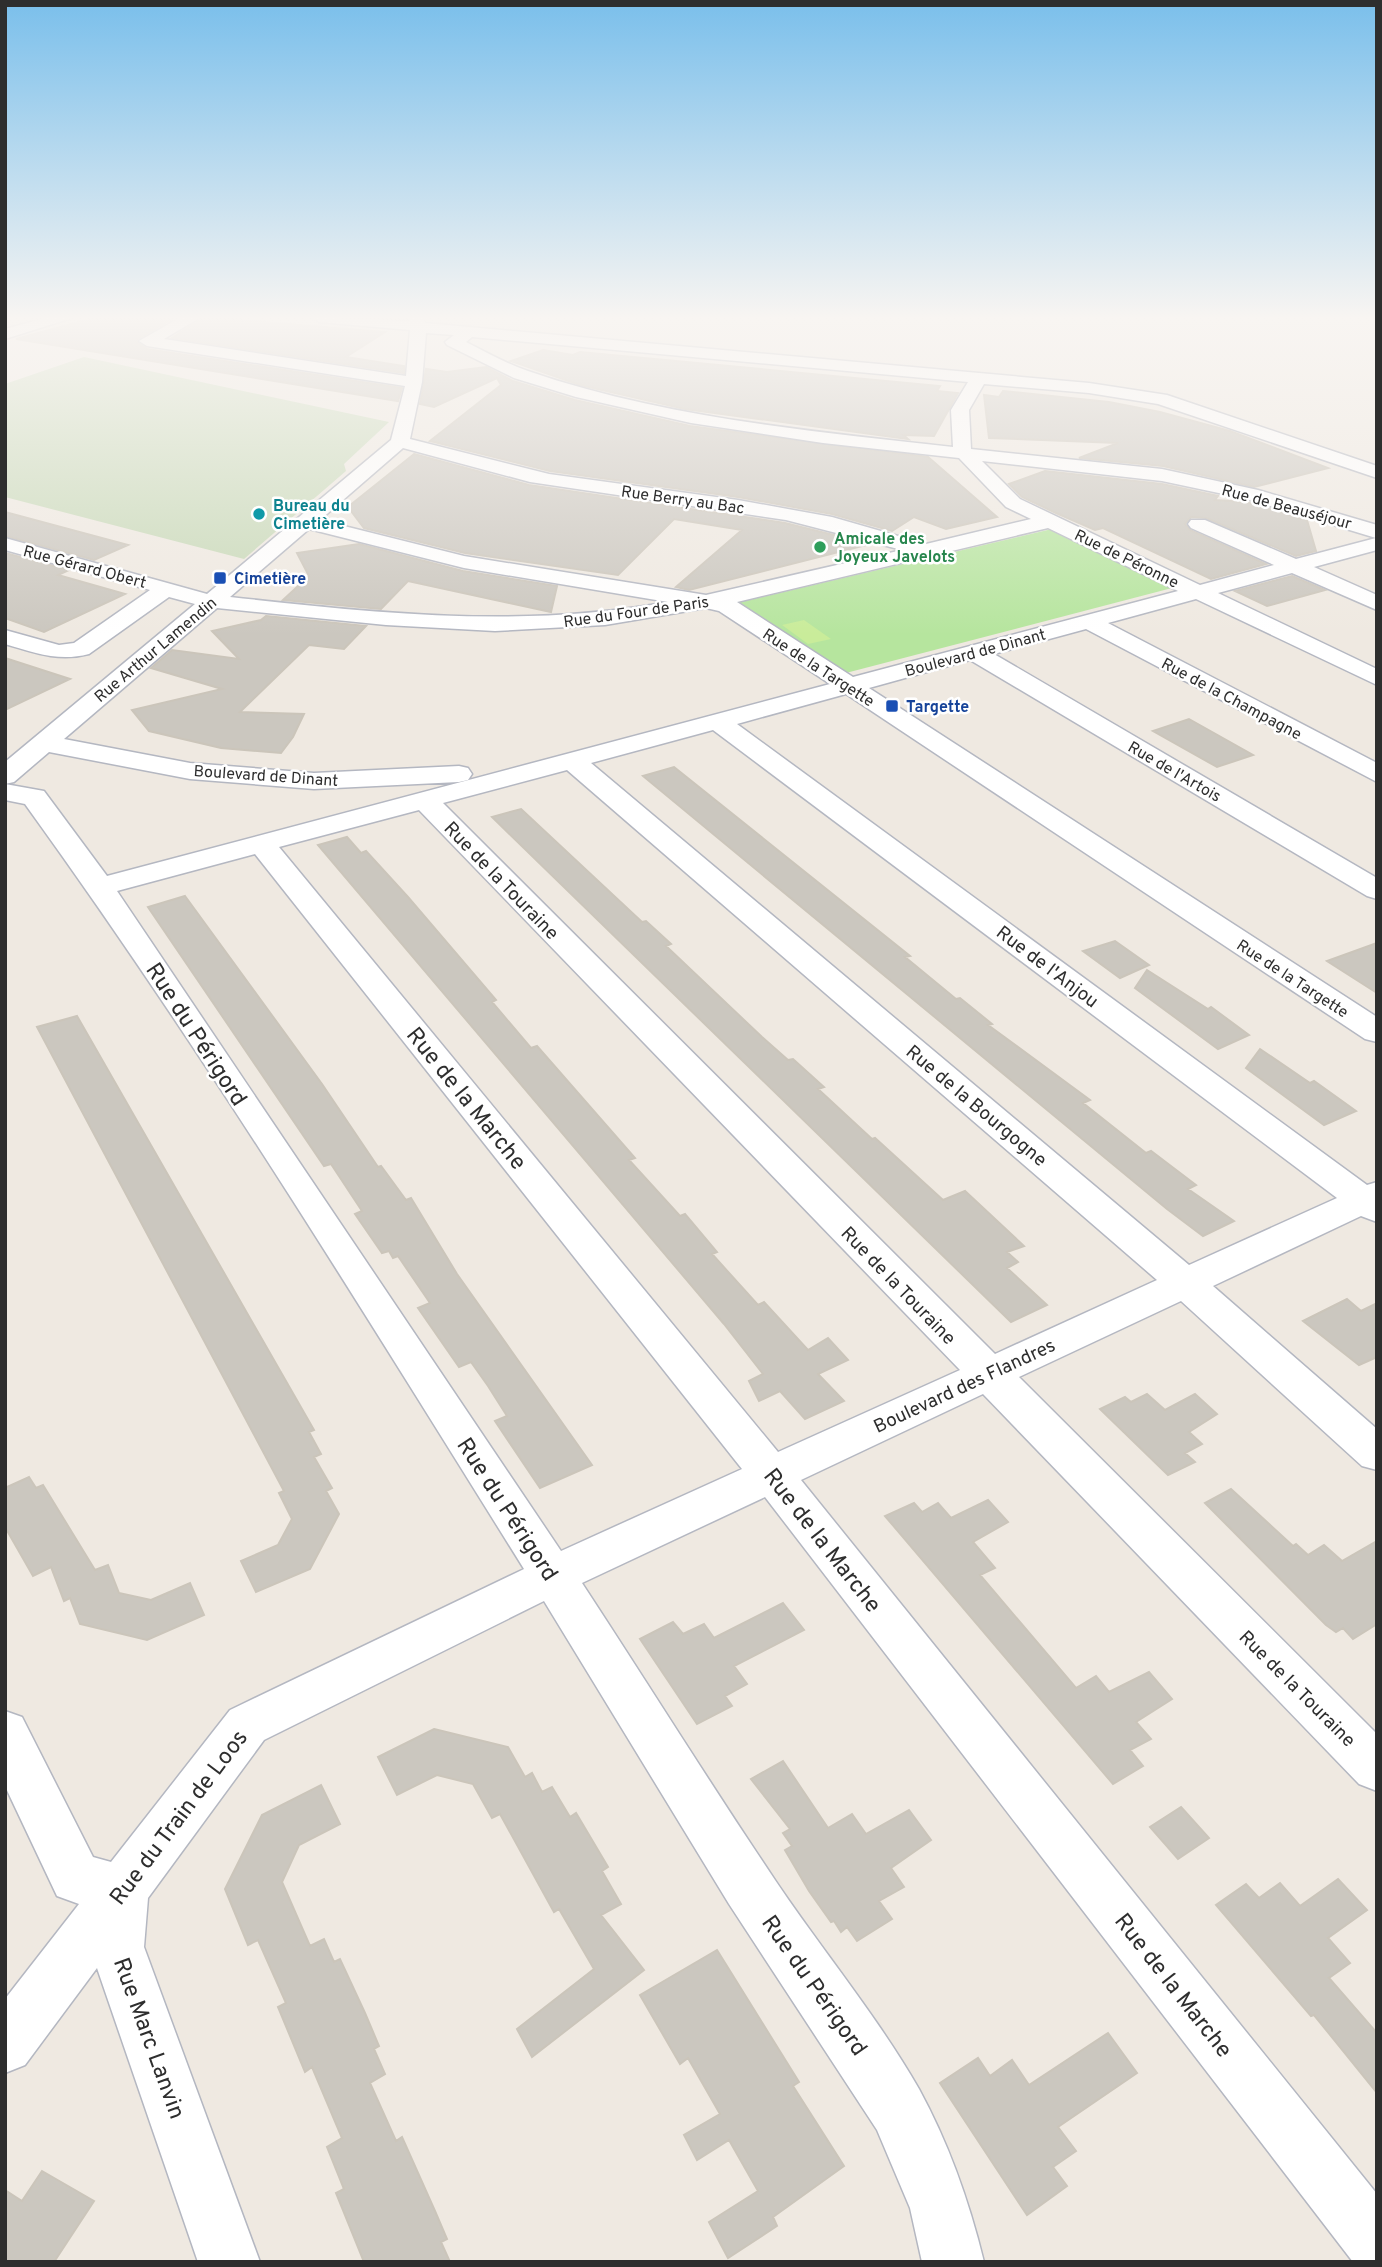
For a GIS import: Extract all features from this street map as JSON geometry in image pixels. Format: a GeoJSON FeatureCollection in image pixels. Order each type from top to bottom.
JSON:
{"type":"FeatureCollection","features":[{"type":"Feature","properties":{"kind":"street"},"geometry":{"type":"LineString","coordinates":[[400,442],[404,423]]}},
{"type":"Feature","properties":{"kind":"street","name":"Rue de Beauséjour"},"geometry":{"type":"LineString","coordinates":[[723,423],[823,438],[1162,475],[1251,494],[1377,533]]}},
{"type":"Feature","properties":{"kind":"street"},"geometry":{"type":"LineString","coordinates":[[961,423],[962,452]]}},
{"type":"Feature","properties":{"kind":"street"},"geometry":{"type":"LineString","coordinates":[[1233,423],[1377,472]]}},
{"type":"Feature","properties":{"kind":"street","name":"Rue Arthur Lamendin"},"geometry":{"type":"LineString","coordinates":[[5,776],[400,442]]}},
{"type":"Feature","properties":{"kind":"street","name":"Rue Berry au Bac"},"geometry":{"type":"LineString","coordinates":[[400,442],[547,479],[761,510],[877,533],[924,550]]}},
{"type":"Feature","properties":{"kind":"street","name":"Rue de Péronne"},"geometry":{"type":"LineString","coordinates":[[962,452],[1013,503],[1377,678]]}},
{"type":"Feature","properties":{"kind":"street","name":"Rue du Four de Paris"},"geometry":{"type":"LineString","coordinates":[[213,600],[422,622],[509,625],[603,618],[712,601],[1051,521]]}},
{"type":"Feature","properties":{"kind":"street","name":"Rue de la Targette"},"geometry":{"type":"LineString","coordinates":[[305,522],[464,562],[726,605],[1377,1032]]}},
{"type":"Feature","properties":{"kind":"street"},"geometry":{"type":"LineString","coordinates":[[1198,524],[1377,603]]}},
{"type":"Feature","properties":{"kind":"street","name":"Rue Gérard Obert"},"geometry":{"type":"LineString","coordinates":[[5,544],[152,583],[165,590],[213,600]]}},
{"type":"Feature","properties":{"kind":"street","name":"Boulevard de Dinant"},"geometry":{"type":"LineString","coordinates":[[100,887],[720,723],[1377,544]]}},
{"type":"Feature","properties":{"kind":"street","name":"Rue Gérard Obert"},"geometry":{"type":"LineString","coordinates":[[5,637],[58,652],[81,649],[165,590]]}},
{"type":"Feature","properties":{"kind":"street","name":"Rue de la Champagne"},"geometry":{"type":"LineString","coordinates":[[1087,621],[1377,774]]}},
{"type":"Feature","properties":{"kind":"street","name":"Rue de l'Artois"},"geometry":{"type":"LineString","coordinates":[[973,652],[1377,890]]}},
{"type":"Feature","properties":{"kind":"street","name":"Rue de l'Anjou"},"geometry":{"type":"LineString","coordinates":[[720,723],[1372,1201]]}},
{"type":"Feature","properties":{"kind":"street","name":"Boulevard de Dinant"},"geometry":{"type":"LineString","coordinates":[[44,743],[190,771],[329,781],[440,776],[573,761]]}},
{"type":"Feature","properties":{"kind":"street","name":"Rue de la Bourgogne"},"geometry":{"type":"LineString","coordinates":[[573,761],[1185,1283],[1377,1454]]}},
{"type":"Feature","properties":{"kind":"street"},"geometry":{"type":"LineString","coordinates":[[329,781],[349,790],[356,802],[349,816],[330,825]]}},
{"type":"Feature","properties":{"kind":"street","name":"Rue du Périgord"},"geometry":{"type":"LineString","coordinates":[[5,792],[34,797],[100,887],[594,1638],[759,1904],[863,2053],[914,2134],[942,2212],[955,2260]]}},
{"type":"Feature","properties":{"kind":"street","name":"Rue de la Touraine"},"geometry":{"type":"LineString","coordinates":[[425,800],[987,1375],[1377,1768]]}},
{"type":"Feature","properties":{"kind":"street","name":"Rue de la Marche"},"geometry":{"type":"LineString","coordinates":[[261,843],[772,1475],[1377,2243]]}},
{"type":"Feature","properties":{"kind":"street","name":"Boulevard des Flandres"},"geometry":{"type":"LineString","coordinates":[[552,1577],[1185,1283],[1372,1201]]}},
{"type":"Feature","properties":{"kind":"street","name":"Rue du Train de Loos"},"geometry":{"type":"LineString","coordinates":[[5,2045],[247,1725],[552,1577]]}},
{"type":"Feature","properties":{"kind":"street"},"geometry":{"type":"LineString","coordinates":[[5,1733],[76,1878],[122,1891]]}},
{"type":"Feature","properties":{"kind":"street","name":"Rue Marc Lanvin"},"geometry":{"type":"LineString","coordinates":[[122,1891],[117,1947],[229,2262]]}},
{"type":"Feature","properties":{"kind":"green space"},"geometry":{"type":"Polygon","coordinates":[[[5,423],[388,423],[344,464],[346,471],[244,559],[5,497],[5,423]]]}},
{"type":"Feature","properties":{"kind":"green space"},"geometry":{"type":"Polygon","coordinates":[[[1052,529],[1172,588],[842,674],[736,603],[1052,529]]]}},
{"type":"Feature","properties":{"kind":"green space"},"geometry":{"type":"Polygon","coordinates":[[[804,620],[831,639],[808,644],[782,625],[804,620]]]}},
{"type":"Feature","properties":{"kind":"building"},"geometry":{"type":"Polygon","coordinates":[[[453,423],[676,423],[928,457],[997,517],[946,529],[914,517],[892,531],[832,514],[738,497],[550,471],[430,441],[453,423]]]}},
{"type":"Feature","properties":{"kind":"building"},"geometry":{"type":"Polygon","coordinates":[[[788,423],[941,423],[934,436],[903,435],[908,439],[788,423]]]}},
{"type":"Feature","properties":{"kind":"building"},"geometry":{"type":"Polygon","coordinates":[[[987,423],[1200,423],[1230,431],[1328,468],[1254,487],[1163,466],[1079,458],[1118,443],[989,438],[987,423]]]}},
{"type":"Feature","properties":{"kind":"building"},"geometry":{"type":"Polygon","coordinates":[[[414,454],[529,485],[785,523],[870,544],[689,590],[676,587],[742,530],[674,519],[618,575],[465,553],[364,528],[348,507],[414,454]]]}},
{"type":"Feature","properties":{"kind":"building"},"geometry":{"type":"Polygon","coordinates":[[[1045,471],[1162,484],[1218,496],[1215,500],[1246,502],[1307,520],[1316,551],[1296,556],[1206,518],[1191,517],[1185,524],[1190,530],[1266,564],[1211,579],[1103,528],[1095,530],[1056,513],[1022,497],[1009,484],[1045,471]]]}},
{"type":"Feature","properties":{"kind":"building"},"geometry":{"type":"Polygon","coordinates":[[[5,512],[128,545],[94,560],[5,536],[5,512]]]}},
{"type":"Feature","properties":{"kind":"building"},"geometry":{"type":"Polygon","coordinates":[[[359,544],[463,571],[557,586],[551,612],[408,581],[381,609],[283,600],[309,576],[297,553],[359,544]]]}},
{"type":"Feature","properties":{"kind":"building"},"geometry":{"type":"Polygon","coordinates":[[[5,553],[69,570],[58,575],[125,594],[44,632],[5,618],[5,553]]]}},
{"type":"Feature","properties":{"kind":"building"},"geometry":{"type":"Polygon","coordinates":[[[1292,576],[1325,590],[1267,606],[1235,591],[1292,576]]]}},
{"type":"Feature","properties":{"kind":"building"},"geometry":{"type":"Polygon","coordinates":[[[266,616],[366,626],[344,649],[309,645],[240,712],[304,714],[293,737],[281,753],[221,748],[149,731],[132,710],[222,689],[151,668],[172,650],[239,659],[212,631],[261,620],[266,616]]]}},
{"type":"Feature","properties":{"kind":"building"},"geometry":{"type":"Polygon","coordinates":[[[5,658],[70,679],[5,710],[5,658]]]}},
{"type":"Feature","properties":{"kind":"building"},"geometry":{"type":"Polygon","coordinates":[[[1189,719],[1253,755],[1217,767],[1153,731],[1189,719]]]}},
{"type":"Feature","properties":{"kind":"building"},"geometry":{"type":"Polygon","coordinates":[[[674,767],[910,956],[905,957],[956,999],[960,998],[992,1024],[988,1025],[1090,1100],[1083,1103],[1146,1153],[1151,1151],[1196,1185],[1188,1189],[1234,1221],[1203,1236],[1167,1209],[643,776],[674,767]]]}},
{"type":"Feature","properties":{"kind":"building"},"geometry":{"type":"Polygon","coordinates":[[[521,809],[642,922],[646,921],[671,944],[666,946],[762,1037],[788,1060],[793,1059],[824,1087],[818,1089],[872,1139],[875,1138],[943,1200],[965,1191],[1024,1246],[1007,1252],[1018,1262],[1007,1268],[1047,1305],[1011,1322],[492,817],[521,809]]]}},
{"type":"Feature","properties":{"kind":"building"},"geometry":{"type":"Polygon","coordinates":[[[347,837],[361,853],[366,851],[408,897],[496,1000],[492,1002],[531,1048],[537,1046],[635,1158],[629,1160],[680,1216],[685,1214],[717,1252],[712,1254],[758,1305],[764,1302],[808,1350],[828,1338],[848,1360],[818,1374],[844,1401],[805,1419],[780,1391],[759,1401],[749,1381],[763,1374],[724,1324],[318,845],[347,837]]]}},
{"type":"Feature","properties":{"kind":"building"},"geometry":{"type":"Polygon","coordinates":[[[185,896],[322,1084],[378,1167],[381,1166],[406,1200],[411,1198],[457,1274],[592,1465],[540,1488],[495,1421],[507,1416],[488,1386],[471,1362],[459,1367],[418,1308],[430,1303],[398,1256],[393,1258],[389,1251],[382,1253],[355,1214],[362,1211],[331,1164],[324,1166],[148,907],[185,896]]]}},
{"type":"Feature","properties":{"kind":"building"},"geometry":{"type":"Polygon","coordinates":[[[1115,941],[1149,965],[1120,978],[1083,951],[1115,941]]]}},
{"type":"Feature","properties":{"kind":"building"},"geometry":{"type":"Polygon","coordinates":[[[1377,943],[1377,993],[1327,961],[1377,943]]]}},
{"type":"Feature","properties":{"kind":"building"},"geometry":{"type":"Polygon","coordinates":[[[1147,970],[1208,1009],[1211,1007],[1249,1035],[1218,1049],[1135,988],[1147,970]]]}},
{"type":"Feature","properties":{"kind":"building"},"geometry":{"type":"Polygon","coordinates":[[[77,1016],[314,1430],[309,1432],[321,1454],[314,1457],[332,1488],[326,1491],[339,1514],[310,1569],[256,1592],[241,1561],[278,1545],[292,1519],[279,1493],[284,1491],[37,1027],[77,1016]]]}},
{"type":"Feature","properties":{"kind":"building"},"geometry":{"type":"Polygon","coordinates":[[[1260,1049],[1310,1083],[1314,1081],[1356,1111],[1324,1125],[1246,1068],[1260,1049]]]}},
{"type":"Feature","properties":{"kind":"building"},"geometry":{"type":"Polygon","coordinates":[[[1347,1299],[1361,1311],[1377,1303],[1377,1357],[1359,1365],[1303,1321],[1347,1299]]]}},
{"type":"Feature","properties":{"kind":"building"},"geometry":{"type":"Polygon","coordinates":[[[1147,1394],[1165,1410],[1195,1394],[1217,1414],[1189,1432],[1202,1444],[1185,1453],[1195,1462],[1168,1475],[1100,1409],[1125,1397],[1131,1402],[1147,1394]]]}},
{"type":"Feature","properties":{"kind":"building"},"geometry":{"type":"Polygon","coordinates":[[[29,1477],[36,1488],[43,1485],[95,1570],[108,1565],[119,1593],[151,1600],[190,1583],[204,1615],[147,1640],[80,1624],[70,1598],[64,1601],[51,1567],[33,1576],[5,1527],[5,1488],[29,1477]]]}},
{"type":"Feature","properties":{"kind":"building"},"geometry":{"type":"Polygon","coordinates":[[[1231,1489],[1293,1546],[1296,1544],[1308,1555],[1324,1545],[1342,1561],[1377,1541],[1377,1624],[1353,1639],[1343,1628],[1336,1632],[1326,1625],[1205,1503],[1231,1489]]]}},
{"type":"Feature","properties":{"kind":"building"},"geometry":{"type":"Polygon","coordinates":[[[988,1500],[1008,1522],[973,1542],[995,1568],[980,1575],[1076,1688],[1096,1676],[1109,1692],[1149,1672],[1172,1699],[1136,1722],[1151,1739],[1130,1750],[1143,1766],[1113,1784],[885,1516],[914,1503],[922,1512],[938,1503],[951,1518],[988,1500]]]}},
{"type":"Feature","properties":{"kind":"building"},"geometry":{"type":"Polygon","coordinates":[[[783,1603],[804,1630],[734,1666],[747,1684],[725,1696],[732,1706],[697,1724],[640,1639],[673,1622],[683,1634],[704,1624],[714,1638],[783,1603]]]}},
{"type":"Feature","properties":{"kind":"building"},"geometry":{"type":"Polygon","coordinates":[[[434,1729],[508,1747],[525,1777],[532,1773],[542,1792],[552,1787],[570,1817],[576,1813],[608,1867],[602,1871],[621,1904],[601,1915],[644,1970],[532,2057],[517,2029],[594,1969],[559,1909],[554,1912],[500,1814],[492,1818],[473,1784],[437,1775],[397,1795],[378,1757],[434,1729]]]}},
{"type":"Feature","properties":{"kind":"building"},"geometry":{"type":"Polygon","coordinates":[[[783,1761],[828,1828],[852,1814],[866,1834],[909,1810],[931,1840],[891,1868],[904,1887],[879,1901],[892,1919],[857,1941],[847,1927],[841,1932],[834,1921],[831,1922],[809,1891],[785,1850],[792,1846],[783,1833],[790,1829],[751,1779],[783,1761]]]}},
{"type":"Feature","properties":{"kind":"building"},"geometry":{"type":"Polygon","coordinates":[[[321,1785],[340,1824],[299,1845],[282,1882],[310,1946],[324,1939],[334,1962],[340,1959],[365,2013],[379,2046],[374,2049],[385,2074],[370,2083],[396,2141],[402,2137],[447,2239],[441,2242],[450,2262],[364,2262],[336,2193],[344,2189],[327,2147],[342,2138],[312,2067],[305,2072],[278,2007],[286,2003],[258,1940],[248,1945],[225,1889],[262,1815],[321,1785]]]}},
{"type":"Feature","properties":{"kind":"building"},"geometry":{"type":"Polygon","coordinates":[[[1181,1807],[1209,1838],[1178,1859],[1150,1827],[1181,1807]]]}},
{"type":"Feature","properties":{"kind":"building"},"geometry":{"type":"Polygon","coordinates":[[[1338,1879],[1367,1910],[1328,1938],[1350,1963],[1329,1978],[1377,2033],[1377,2093],[1314,2015],[1311,2016],[1216,1905],[1246,1884],[1259,1898],[1280,1883],[1300,1906],[1338,1879]]]}},
{"type":"Feature","properties":{"kind":"building"},"geometry":{"type":"Polygon","coordinates":[[[717,1950],[799,2082],[793,2086],[844,2166],[773,2217],[777,2226],[728,2258],[709,2222],[758,2191],[729,2140],[697,2160],[684,2135],[720,2114],[688,2058],[680,2064],[640,1995],[717,1950]]]}},
{"type":"Feature","properties":{"kind":"building"},"geometry":{"type":"Polygon","coordinates":[[[1108,2033],[1137,2073],[1058,2127],[1076,2151],[1053,2167],[1067,2186],[1027,2215],[940,2083],[978,2058],[990,2076],[1012,2060],[1029,2085],[1108,2033]]]}},
{"type":"Feature","properties":{"kind":"building"},"geometry":{"type":"Polygon","coordinates":[[[42,2171],[94,2201],[54,2262],[5,2262],[5,2190],[22,2201],[42,2171]]]}},
{"type":"Feature","properties":{"kind":"place","name":"Bureau du Cimetière"},"geometry":{"type":"Point","coordinates":[259,514]}},
{"type":"Feature","properties":{"kind":"place","name":"Amicale des Joyeux Javelots"},"geometry":{"type":"Point","coordinates":[820,547]}},
{"type":"Feature","properties":{"kind":"place","name":"Cimetière"},"geometry":{"type":"Point","coordinates":[220,578]}},
{"type":"Feature","properties":{"kind":"place","name":"Targette"},"geometry":{"type":"Point","coordinates":[892,706]}}]}
